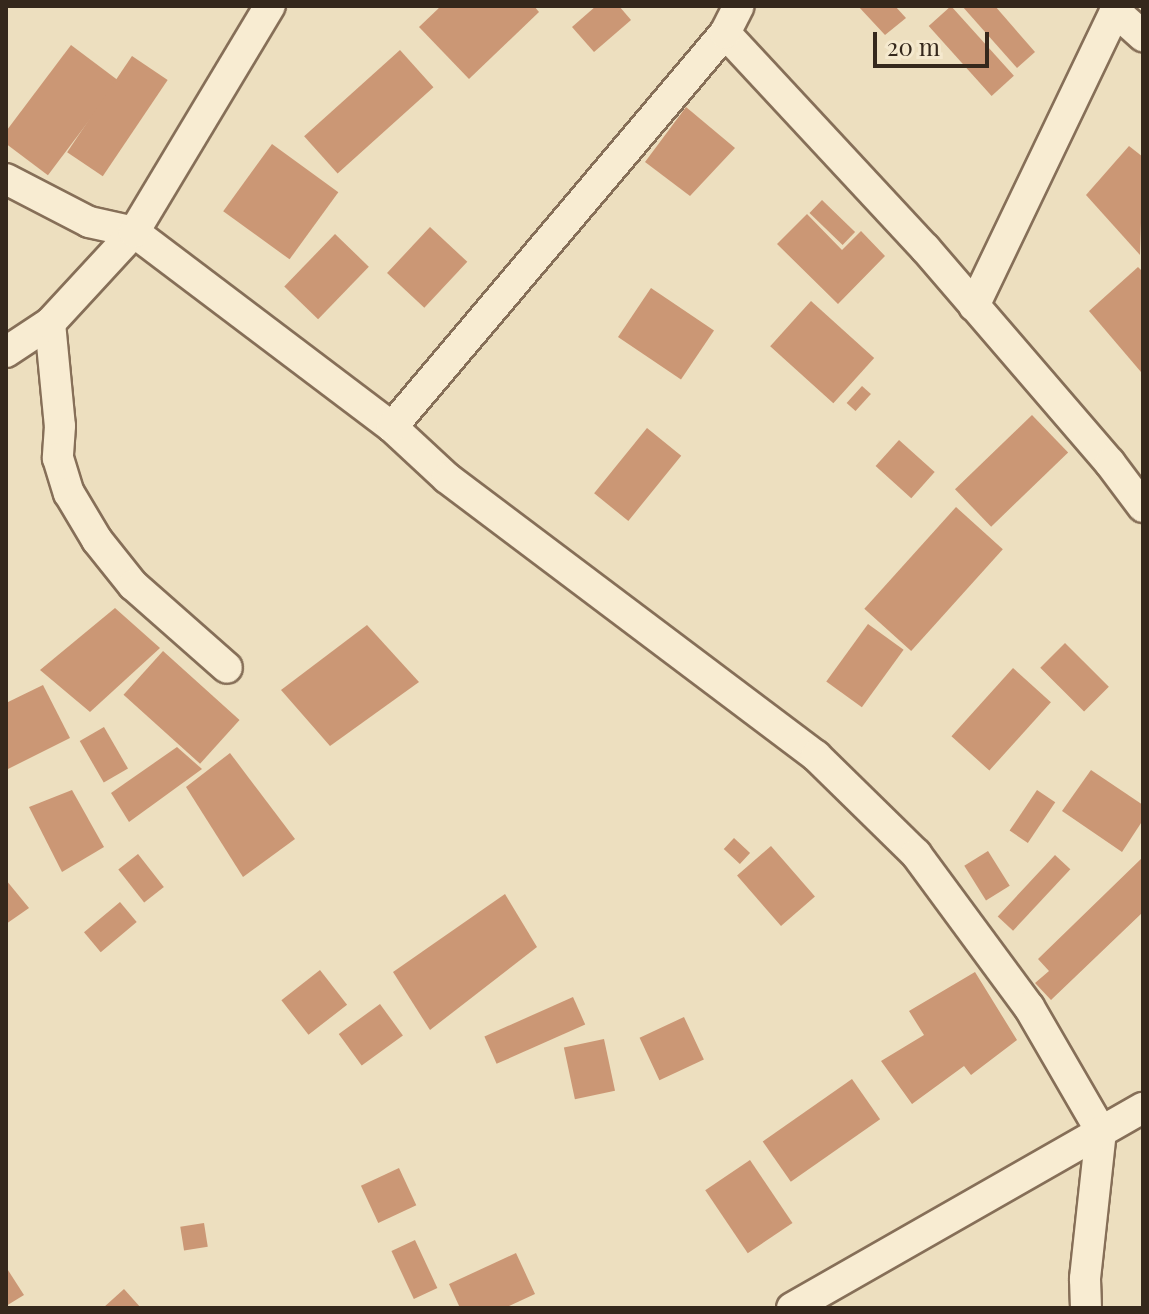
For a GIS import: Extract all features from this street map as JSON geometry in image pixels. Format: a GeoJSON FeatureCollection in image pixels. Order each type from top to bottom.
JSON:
{"type":"FeatureCollection","features":[{"type":"Feature","properties":{"kind":"street"},"geometry":{"type":"LineString","coordinates":[[6,352],[50,323],[134,232],[270,6]]}},
{"type":"Feature","properties":{"kind":"street"},"geometry":{"type":"LineString","coordinates":[[392,427],[725,33],[739,6]]}},
{"type":"Feature","properties":{"kind":"street"},"geometry":{"type":"LineString","coordinates":[[974,306],[1117,9],[1143,36]]}},
{"type":"Feature","properties":{"kind":"street"},"geometry":{"type":"LineString","coordinates":[[725,33],[974,306],[1110,463],[1143,507]]}},
{"type":"Feature","properties":{"kind":"street"},"geometry":{"type":"LineString","coordinates":[[6,179],[89,222],[134,232],[392,427],[447,478],[816,756],[916,854],[1029,1007],[1101,1131],[1085,1279],[1086,1308]]}},
{"type":"Feature","properties":{"kind":"street"},"geometry":{"type":"LineString","coordinates":[[50,323],[60,426],[58,458],[69,493],[97,540],[133,585],[227,668]]}},
{"type":"Feature","properties":{"kind":"street"},"geometry":{"type":"LineString","coordinates":[[792,1308],[1143,1108]]}},
{"type":"Feature","properties":{"kind":"building"},"geometry":{"type":"Polygon","coordinates":[[[441,6],[534,6],[539,12],[469,79],[419,27],[441,6]]]}},
{"type":"Feature","properties":{"kind":"building"},"geometry":{"type":"Polygon","coordinates":[[[596,6],[619,6],[631,20],[594,52],[572,27],[596,6]]]}},
{"type":"Feature","properties":{"kind":"building"},"geometry":{"type":"Polygon","coordinates":[[[858,6],[895,6],[906,18],[885,35],[858,6]]]}},
{"type":"Feature","properties":{"kind":"building"},"geometry":{"type":"Polygon","coordinates":[[[951,6],[1014,76],[992,96],[929,26],[951,6]]]}},
{"type":"Feature","properties":{"kind":"building"},"geometry":{"type":"Polygon","coordinates":[[[962,6],[995,6],[1035,52],[1017,68],[962,6]]]}},
{"type":"Feature","properties":{"kind":"building"},"geometry":{"type":"Polygon","coordinates":[[[71,45],[119,81],[48,175],[6,144],[6,131],[71,45]]]}},
{"type":"Feature","properties":{"kind":"building"},"geometry":{"type":"Polygon","coordinates":[[[400,50],[433,87],[338,173],[304,136],[400,50]]]}},
{"type":"Feature","properties":{"kind":"building"},"geometry":{"type":"Polygon","coordinates":[[[132,56],[168,80],[103,176],[67,152],[132,56]]]}},
{"type":"Feature","properties":{"kind":"building"},"geometry":{"type":"Polygon","coordinates":[[[686,107],[735,148],[690,196],[645,162],[686,107]]]}},
{"type":"Feature","properties":{"kind":"building"},"geometry":{"type":"Polygon","coordinates":[[[272,144],[338,192],[290,259],[223,211],[272,144]]]}},
{"type":"Feature","properties":{"kind":"building"},"geometry":{"type":"Polygon","coordinates":[[[1129,146],[1143,157],[1140,255],[1086,195],[1129,146]]]}},
{"type":"Feature","properties":{"kind":"building"},"geometry":{"type":"Polygon","coordinates":[[[822,200],[855,232],[843,245],[809,213],[822,200]]]}},
{"type":"Feature","properties":{"kind":"building"},"geometry":{"type":"Polygon","coordinates":[[[807,214],[842,250],[861,231],[885,256],[838,304],[777,244],[807,214]]]}},
{"type":"Feature","properties":{"kind":"building"},"geometry":{"type":"Polygon","coordinates":[[[430,227],[467,262],[424,308],[387,273],[430,227]]]}},
{"type":"Feature","properties":{"kind":"building"},"geometry":{"type":"Polygon","coordinates":[[[335,234],[369,267],[318,319],[284,287],[335,234]]]}},
{"type":"Feature","properties":{"kind":"building"},"geometry":{"type":"Polygon","coordinates":[[[1138,267],[1143,272],[1141,372],[1089,311],[1138,267]]]}},
{"type":"Feature","properties":{"kind":"building"},"geometry":{"type":"Polygon","coordinates":[[[651,288],[714,330],[681,379],[618,337],[651,288]]]}},
{"type":"Feature","properties":{"kind":"building"},"geometry":{"type":"Polygon","coordinates":[[[811,301],[874,358],[833,403],[770,346],[811,301]]]}},
{"type":"Feature","properties":{"kind":"building"},"geometry":{"type":"Polygon","coordinates":[[[862,386],[871,394],[856,411],[847,403],[862,386]]]}},
{"type":"Feature","properties":{"kind":"building"},"geometry":{"type":"Polygon","coordinates":[[[1032,415],[1068,452],[991,527],[955,489],[1032,415]]]}},
{"type":"Feature","properties":{"kind":"building"},"geometry":{"type":"Polygon","coordinates":[[[647,428],[681,456],[628,521],[594,493],[647,428]]]}},
{"type":"Feature","properties":{"kind":"building"},"geometry":{"type":"Polygon","coordinates":[[[899,440],[935,472],[911,498],[876,466],[899,440]]]}},
{"type":"Feature","properties":{"kind":"building"},"geometry":{"type":"Polygon","coordinates":[[[956,507],[1003,549],[911,651],[864,609],[956,507]]]}},
{"type":"Feature","properties":{"kind":"building"},"geometry":{"type":"Polygon","coordinates":[[[115,608],[160,648],[90,712],[40,670],[115,608]]]}},
{"type":"Feature","properties":{"kind":"building"},"geometry":{"type":"Polygon","coordinates":[[[868,624],[904,650],[862,707],[826,681],[868,624]]]}},
{"type":"Feature","properties":{"kind":"building"},"geometry":{"type":"Polygon","coordinates":[[[367,625],[419,682],[330,746],[281,690],[367,625]]]}},
{"type":"Feature","properties":{"kind":"building"},"geometry":{"type":"Polygon","coordinates":[[[1065,643],[1109,687],[1084,712],[1040,668],[1065,643]]]}},
{"type":"Feature","properties":{"kind":"building"},"geometry":{"type":"Polygon","coordinates":[[[163,651],[240,720],[200,764],[124,695],[163,651]]]}},
{"type":"Feature","properties":{"kind":"building"},"geometry":{"type":"Polygon","coordinates":[[[1013,668],[1051,702],[989,770],[951,736],[1013,668]]]}},
{"type":"Feature","properties":{"kind":"building"},"geometry":{"type":"Polygon","coordinates":[[[43,685],[70,738],[6,770],[6,703],[43,685]]]}},
{"type":"Feature","properties":{"kind":"building"},"geometry":{"type":"Polygon","coordinates":[[[104,727],[128,769],[104,783],[80,741],[104,727]]]}},
{"type":"Feature","properties":{"kind":"building"},"geometry":{"type":"Polygon","coordinates":[[[177,747],[202,769],[129,822],[111,793],[177,747]]]}},
{"type":"Feature","properties":{"kind":"building"},"geometry":{"type":"Polygon","coordinates":[[[230,753],[295,839],[243,877],[186,787],[230,753]]]}},
{"type":"Feature","properties":{"kind":"building"},"geometry":{"type":"Polygon","coordinates":[[[1091,770],[1143,805],[1143,820],[1122,852],[1062,811],[1091,770]]]}},
{"type":"Feature","properties":{"kind":"building"},"geometry":{"type":"Polygon","coordinates":[[[72,790],[104,847],[62,872],[29,807],[72,790]]]}},
{"type":"Feature","properties":{"kind":"building"},"geometry":{"type":"Polygon","coordinates":[[[1037,790],[1055,802],[1028,843],[1010,831],[1037,790]]]}},
{"type":"Feature","properties":{"kind":"building"},"geometry":{"type":"Polygon","coordinates":[[[734,838],[750,853],[740,864],[724,849],[734,838]]]}},
{"type":"Feature","properties":{"kind":"building"},"geometry":{"type":"Polygon","coordinates":[[[771,846],[815,897],[781,926],[737,876],[771,846]]]}},
{"type":"Feature","properties":{"kind":"building"},"geometry":{"type":"Polygon","coordinates":[[[988,851],[1010,886],[986,901],[964,866],[988,851]]]}},
{"type":"Feature","properties":{"kind":"building"},"geometry":{"type":"Polygon","coordinates":[[[138,854],[164,887],[144,902],[118,869],[138,854]]]}},
{"type":"Feature","properties":{"kind":"building"},"geometry":{"type":"Polygon","coordinates":[[[1055,855],[1070,869],[1013,931],[998,916],[1055,855]]]}},
{"type":"Feature","properties":{"kind":"building"},"geometry":{"type":"Polygon","coordinates":[[[1143,857],[1143,912],[1051,1000],[1035,983],[1049,971],[1038,959],[1143,857]]]}},
{"type":"Feature","properties":{"kind":"building"},"geometry":{"type":"Polygon","coordinates":[[[6,880],[29,908],[6,924],[6,880]]]}},
{"type":"Feature","properties":{"kind":"building"},"geometry":{"type":"Polygon","coordinates":[[[505,894],[537,947],[430,1030],[393,972],[505,894]]]}},
{"type":"Feature","properties":{"kind":"building"},"geometry":{"type":"Polygon","coordinates":[[[120,902],[137,922],[101,952],[84,932],[120,902]]]}},
{"type":"Feature","properties":{"kind":"building"},"geometry":{"type":"Polygon","coordinates":[[[320,970],[347,1005],[308,1035],[281,1000],[320,970]]]}},
{"type":"Feature","properties":{"kind":"building"},"geometry":{"type":"Polygon","coordinates":[[[975,972],[1017,1040],[971,1075],[964,1066],[912,1104],[881,1061],[924,1035],[909,1011],[975,972]]]}},
{"type":"Feature","properties":{"kind":"building"},"geometry":{"type":"Polygon","coordinates":[[[573,997],[585,1024],[497,1064],[484,1036],[573,997]]]}},
{"type":"Feature","properties":{"kind":"building"},"geometry":{"type":"Polygon","coordinates":[[[380,1004],[403,1036],[362,1066],[339,1034],[380,1004]]]}},
{"type":"Feature","properties":{"kind":"building"},"geometry":{"type":"Polygon","coordinates":[[[684,1017],[704,1060],[659,1080],[640,1038],[684,1017]]]}},
{"type":"Feature","properties":{"kind":"building"},"geometry":{"type":"Polygon","coordinates":[[[604,1039],[615,1091],[575,1099],[564,1048],[604,1039]]]}},
{"type":"Feature","properties":{"kind":"building"},"geometry":{"type":"Polygon","coordinates":[[[852,1079],[880,1119],[791,1182],[763,1142],[852,1079]]]}},
{"type":"Feature","properties":{"kind":"building"},"geometry":{"type":"Polygon","coordinates":[[[750,1160],[792,1223],[748,1253],[705,1190],[750,1160]]]}},
{"type":"Feature","properties":{"kind":"building"},"geometry":{"type":"Polygon","coordinates":[[[399,1168],[416,1205],[378,1223],[361,1186],[399,1168]]]}},
{"type":"Feature","properties":{"kind":"building"},"geometry":{"type":"Polygon","coordinates":[[[204,1223],[208,1247],[184,1250],[180,1227],[204,1223]]]}},
{"type":"Feature","properties":{"kind":"building"},"geometry":{"type":"Polygon","coordinates":[[[415,1240],[437,1288],[414,1299],[391,1251],[415,1240]]]}},
{"type":"Feature","properties":{"kind":"building"},"geometry":{"type":"Polygon","coordinates":[[[516,1253],[535,1294],[505,1308],[460,1308],[449,1284],[516,1253]]]}},
{"type":"Feature","properties":{"kind":"building"},"geometry":{"type":"Polygon","coordinates":[[[6,1267],[24,1295],[6,1306],[6,1267]]]}},
{"type":"Feature","properties":{"kind":"building"},"geometry":{"type":"Polygon","coordinates":[[[124,1289],[141,1308],[103,1308],[124,1289]]]}}]}
